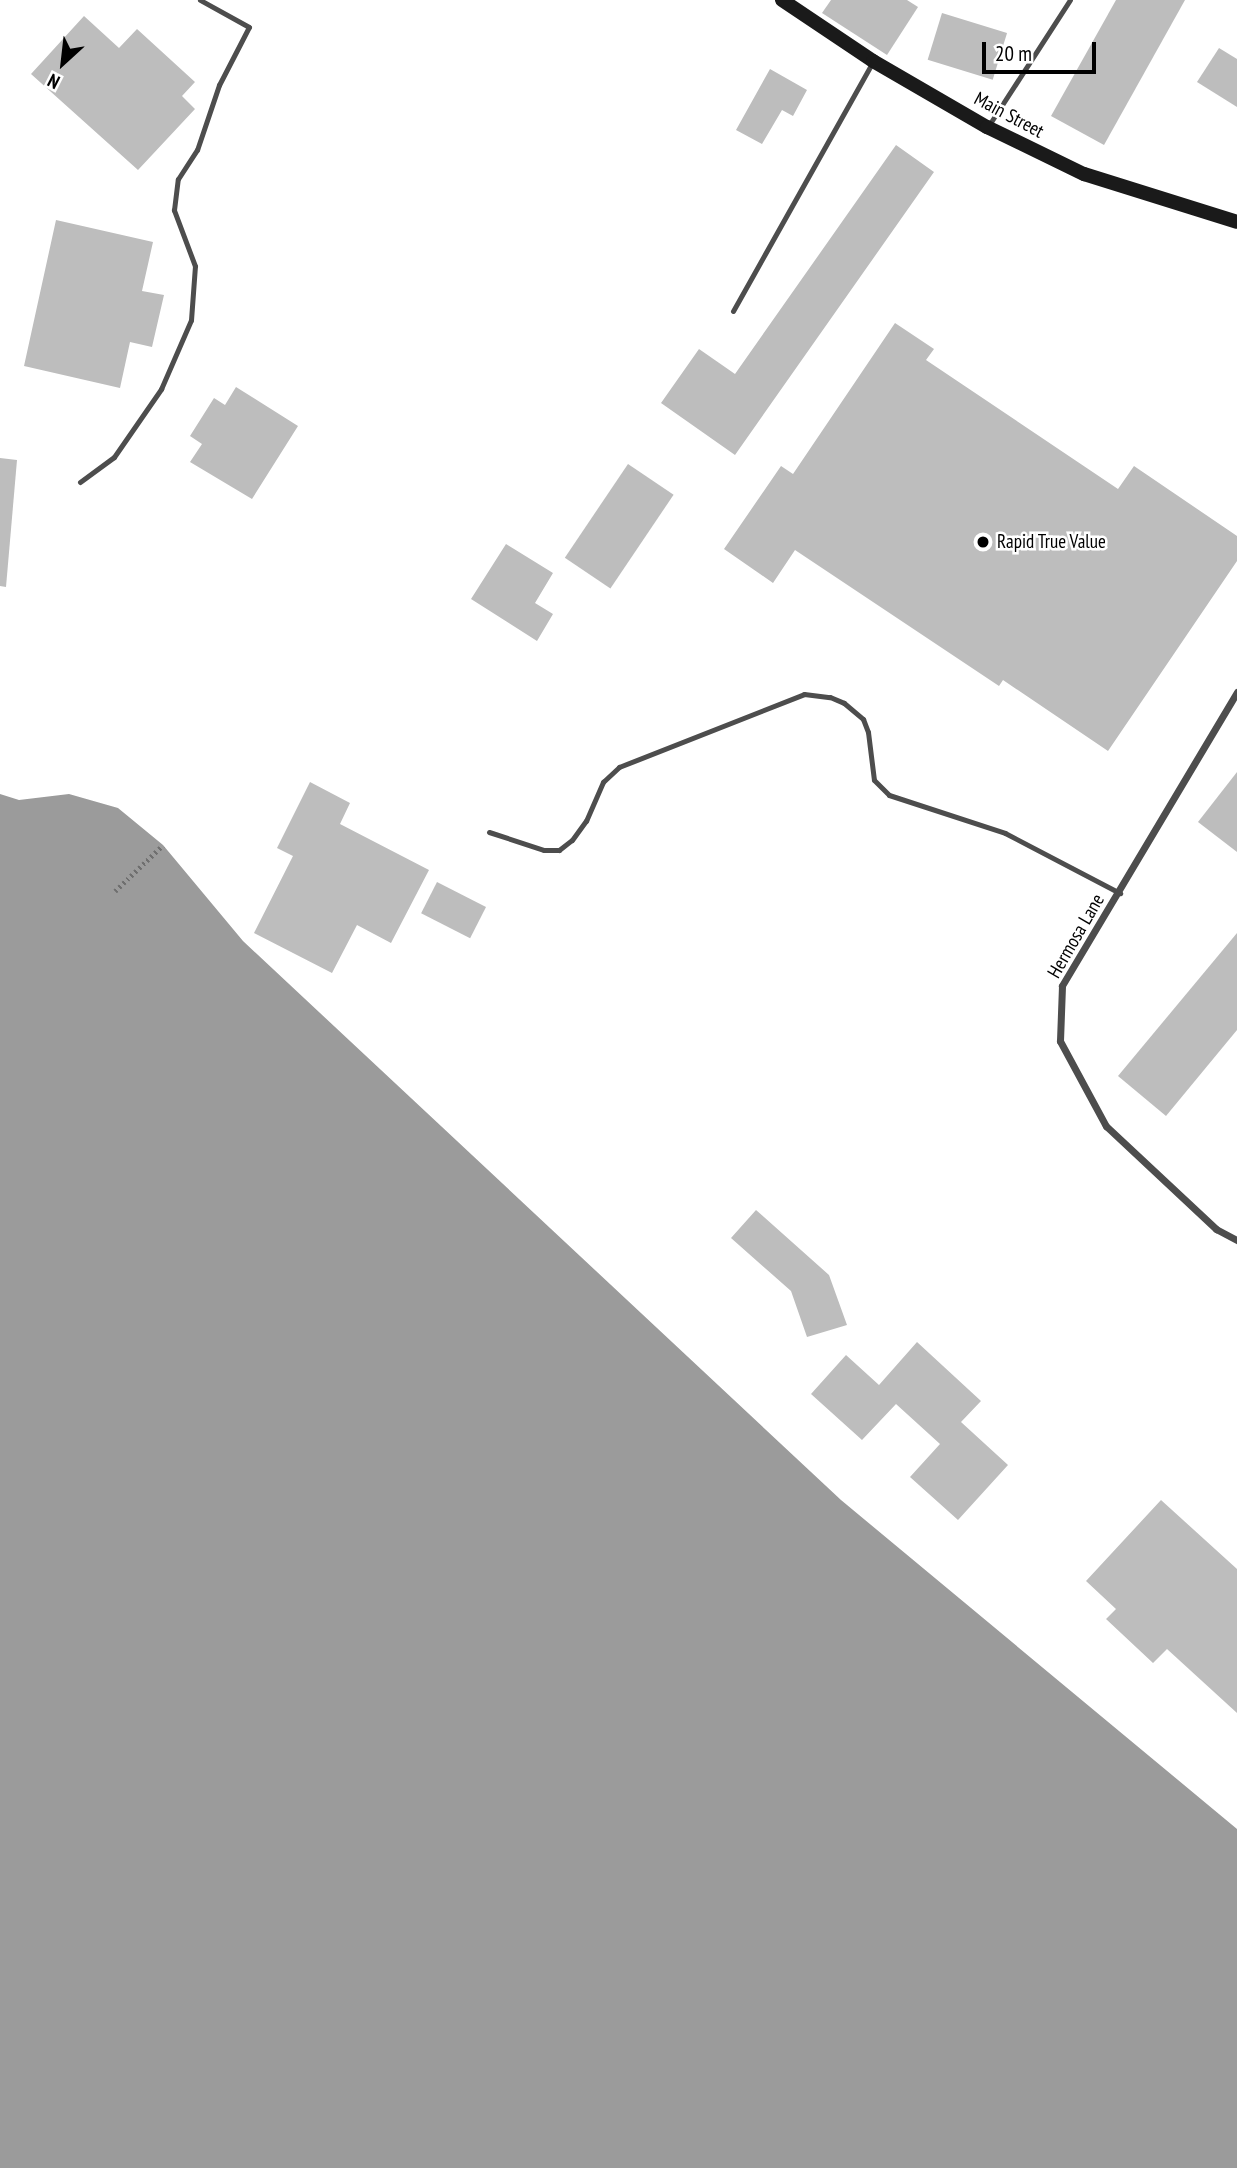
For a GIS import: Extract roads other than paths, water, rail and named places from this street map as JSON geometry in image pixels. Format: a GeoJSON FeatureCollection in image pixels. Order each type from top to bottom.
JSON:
{"type":"FeatureCollection","features":[{"type":"Feature","properties":{"kind":"street","name":"Main Street"},"geometry":{"type":"LineString","coordinates":[[782,0],[873,61],[987,127],[1084,174],[1237,222]]}},
{"type":"Feature","properties":{"kind":"street","name":"Hermosa Lane"},"geometry":{"type":"LineString","coordinates":[[1237,692],[1120,893],[1062,986],[1060,1041],[1106,1126],[1216,1229],[1237,1240]]}},
{"type":"Feature","properties":{"kind":"lane"},"geometry":{"type":"LineString","coordinates":[[80,482],[114,457],[153,400],[191,320],[195,266],[174,210],[178,179],[197,150],[219,85],[249,27],[200,0]]}},
{"type":"Feature","properties":{"kind":"lane"},"geometry":{"type":"LineString","coordinates":[[987,127],[1070,0]]}},
{"type":"Feature","properties":{"kind":"lane"},"geometry":{"type":"LineString","coordinates":[[733,311],[873,61]]}},
{"type":"Feature","properties":{"kind":"lane"},"geometry":{"type":"LineString","coordinates":[[489,832],[544,850],[559,850],[572,840],[586,821],[610,773],[641,757],[804,694],[836,700],[854,709],[863,719],[869,732],[874,780],[889,794],[1005,833],[1120,893]]}},
{"type":"Feature","properties":{"kind":"place","name":"Rapid True Value"},"geometry":{"type":"Point","coordinates":[983,542]}}]}
